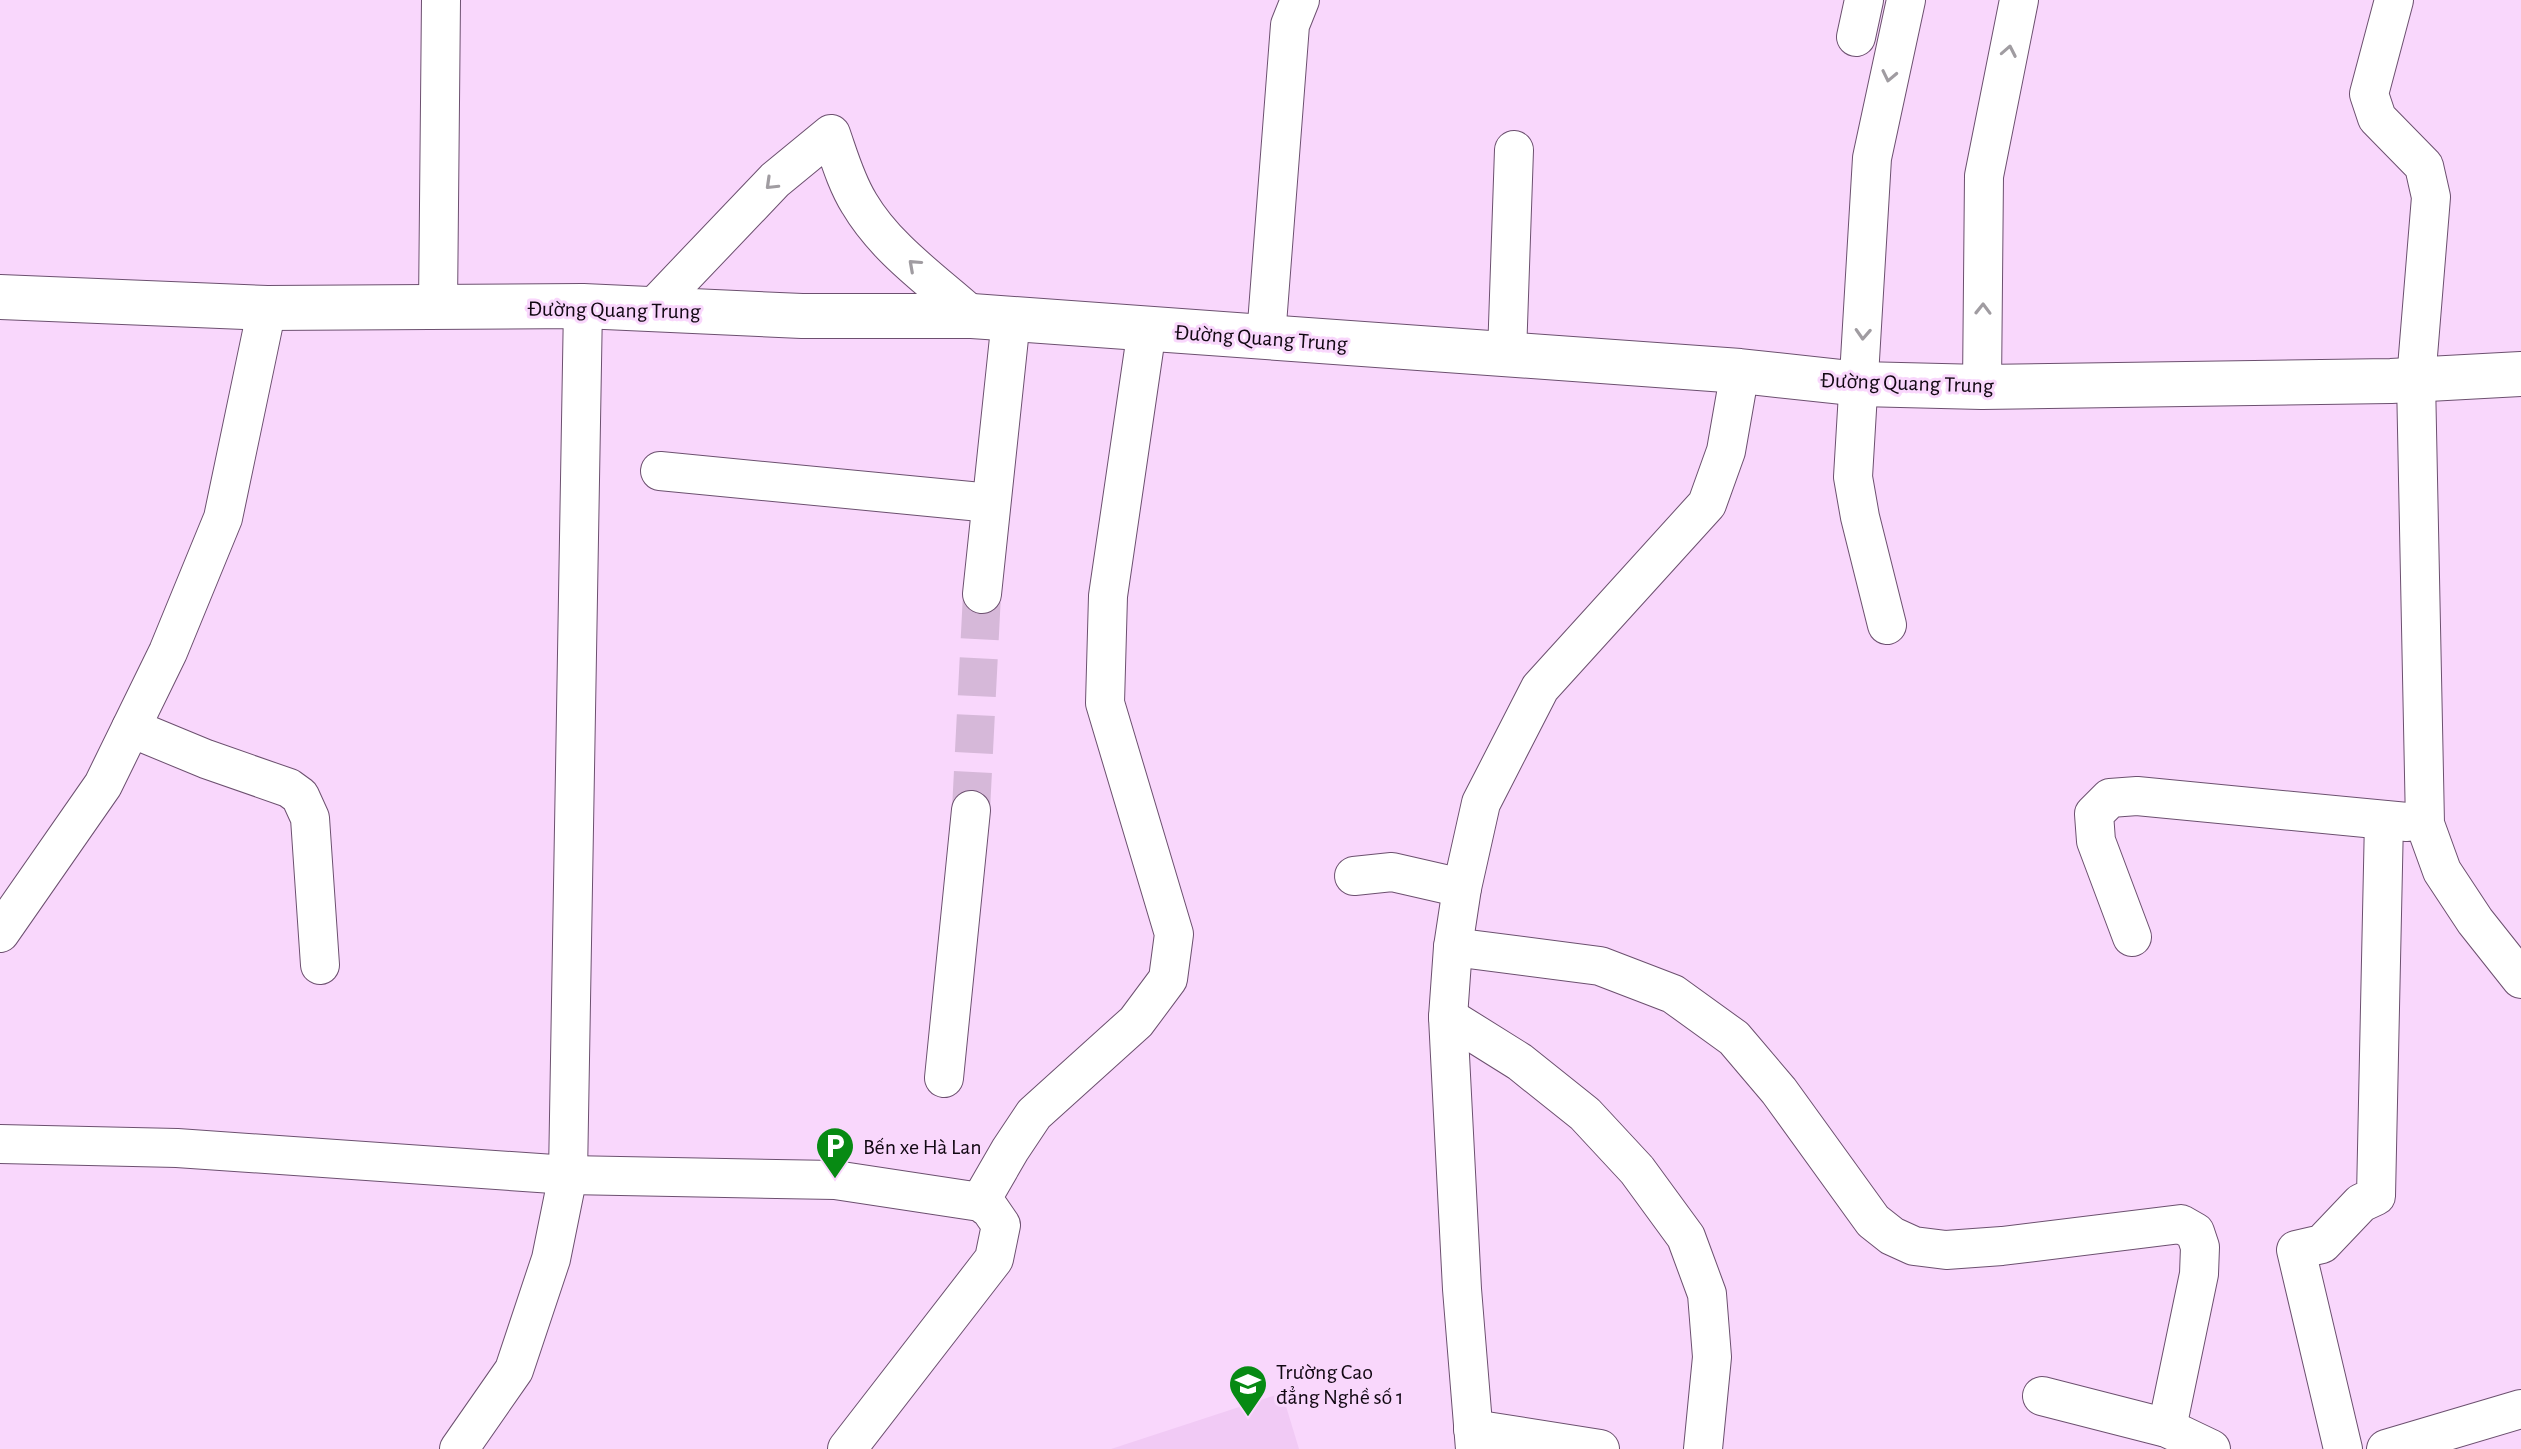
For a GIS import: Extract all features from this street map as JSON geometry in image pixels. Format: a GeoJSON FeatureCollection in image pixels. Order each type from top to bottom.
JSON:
{"type":"FeatureCollection","features":[{"type":"Feature","properties":{"kind":"main road","name":"Đường Quang Trung"},"geometry":{"type":"LineString","coordinates":[[0,297],[267,308],[583,306],[802,316],[992,318],[1740,371],[1860,384],[1982,387],[2416,380],[2521,374]]}},
{"type":"Feature","properties":{"kind":"street"},"geometry":{"type":"LineString","coordinates":[[438,307],[441,0]]}},
{"type":"Feature","properties":{"kind":"street"},"geometry":{"type":"LineString","coordinates":[[1266,337],[1290,25],[1300,0]]}},
{"type":"Feature","properties":{"kind":"street"},"geometry":{"type":"LineString","coordinates":[[1856,37],[1864,0]]}},
{"type":"Feature","properties":{"kind":"street"},"geometry":{"type":"LineString","coordinates":[[1887,625],[1853,477],[1872,158],[1906,0]]}},
{"type":"Feature","properties":{"kind":"street"},"geometry":{"type":"LineString","coordinates":[[1982,387],[1984,176],[2019,0]]}},
{"type":"Feature","properties":{"kind":"street"},"geometry":{"type":"LineString","coordinates":[[2394,0],[2369,94],[2377,118],[2424,166],[2431,197],[2416,380],[2425,824],[2442,871],[2475,921],[2521,979]]}},
{"type":"Feature","properties":{"kind":"street"},"geometry":{"type":"LineString","coordinates":[[653,308],[775,180],[831,134],[859,203],[886,240],[992,318],[991,503],[982,594]]}},
{"type":"Feature","properties":{"kind":"street"},"geometry":{"type":"LineString","coordinates":[[1507,354],[1514,150]]}},
{"type":"Feature","properties":{"kind":"street"},"geometry":{"type":"LineString","coordinates":[[459,1449],[514,1370],[551,1259],[568,1175],[583,306]]}},
{"type":"Feature","properties":{"kind":"street"},"geometry":{"type":"LineString","coordinates":[[4,919],[103,785],[168,652],[223,518],[267,308]]}},
{"type":"Feature","properties":{"kind":"street"},"geometry":{"type":"LineString","coordinates":[[980,1202],[1034,1114],[1136,1022],[1168,979],[1174,934],[1105,703],[1108,596],[1147,329]]}},
{"type":"Feature","properties":{"kind":"street"},"geometry":{"type":"LineString","coordinates":[[1600,1449],[1474,1439],[1462,1289],[1448,1017],[1453,947],[1462,888],[1481,803],[1540,688],[1707,504],[1726,451],[1740,371]]}},
{"type":"Feature","properties":{"kind":"street"},"geometry":{"type":"LineString","coordinates":[[660,471],[991,503]]}},
{"type":"Feature","properties":{"kind":"street"},"geometry":{"type":"LineString","coordinates":[[131,728],[289,788],[300,796],[310,818],[320,965]]}},
{"type":"Feature","properties":{"kind":"street"},"geometry":{"type":"LineString","coordinates":[[2132,937],[2096,841],[2094,814],[2110,798],[2137,796],[2425,824]]}},
{"type":"Feature","properties":{"kind":"street"},"geometry":{"type":"LineString","coordinates":[[944,1078],[971,810]]}},
{"type":"Feature","properties":{"kind":"street"},"geometry":{"type":"LineString","coordinates":[[2343,1449],[2296,1250],[2322,1244],[2361,1203],[2376,1196],[2384,820]]}},
{"type":"Feature","properties":{"kind":"street"},"geometry":{"type":"LineString","coordinates":[[1354,876],[1392,872],[1462,888]]}},
{"type":"Feature","properties":{"kind":"street"},"geometry":{"type":"LineString","coordinates":[[1453,947],[1600,966],[1673,994],[1734,1038],[1779,1091],[1873,1221],[1892,1236],[1914,1246],[1946,1250],[2002,1246],[2181,1224],[2195,1232],[2200,1247],[2199,1274],[2167,1428]]}},
{"type":"Feature","properties":{"kind":"street"},"geometry":{"type":"LineString","coordinates":[[1448,1017],[1520,1062],[1585,1114],[1637,1170],[1686,1237],[1707,1294],[1712,1357],[1703,1449]]}},
{"type":"Feature","properties":{"kind":"street"},"geometry":{"type":"LineString","coordinates":[[0,1144],[177,1148],[568,1175],[835,1180],[980,1202],[990,1209],[1001,1225],[994,1259],[847,1449]]}},
{"type":"Feature","properties":{"kind":"street"},"geometry":{"type":"LineString","coordinates":[[2042,1396],[2167,1428],[2211,1449]]}},
{"type":"Feature","properties":{"kind":"street"},"geometry":{"type":"LineString","coordinates":[[2404,1446],[2521,1409]]}},
{"type":"Feature","properties":{"kind":"shaded area","name":"Trường Cao đẳng Nghề số 1"},"geometry":{"type":"Polygon","coordinates":[[[1282,1393],[1299,1449],[1111,1449],[1282,1393]]]}},
{"type":"Feature","properties":{"kind":"tunnel"},"geometry":{"type":"LineString","coordinates":[[971,810],[982,594]]}},
{"type":"Feature","properties":{"kind":"place","name":"Bến xe Hà Lan"},"geometry":{"type":"Point","coordinates":[835,1180]}},
{"type":"Feature","properties":{"kind":"place","name":"Trường Cao đẳng Nghề số 1"},"geometry":{"type":"Point","coordinates":[1248,1418]}}]}
